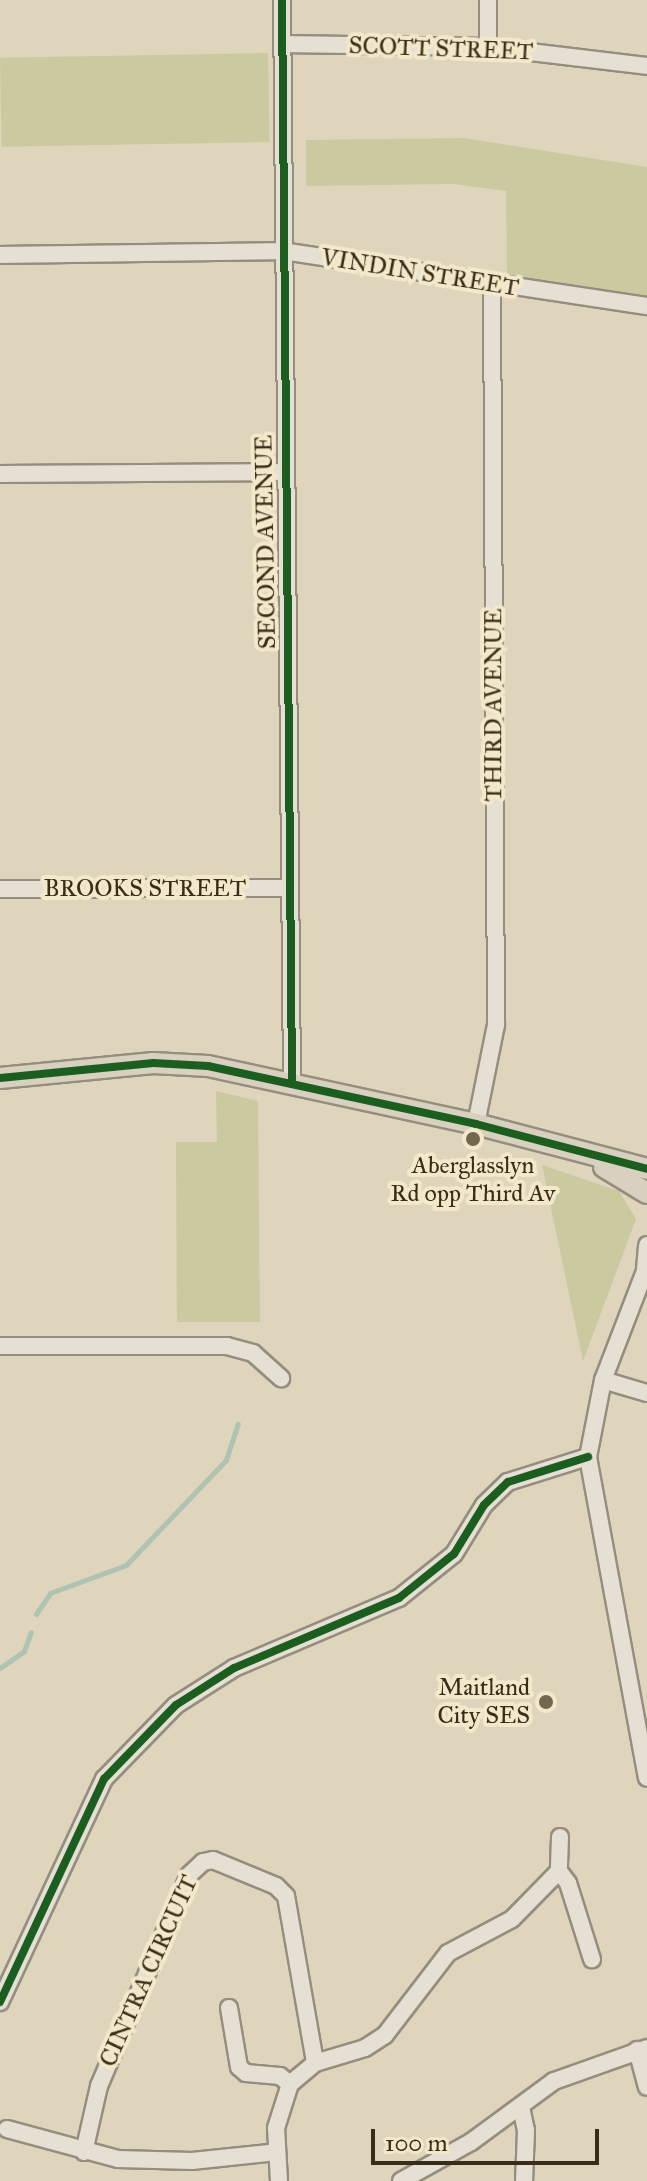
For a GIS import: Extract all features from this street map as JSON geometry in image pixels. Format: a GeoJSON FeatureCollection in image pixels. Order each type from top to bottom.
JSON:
{"type":"FeatureCollection","features":[{"type":"Feature","properties":{"kind":"main road"},"geometry":{"type":"LineString","coordinates":[[0,1078],[182,1063],[476,1124],[587,1156],[647,1169]]}},
{"type":"Feature","properties":{"kind":"main road"},"geometry":{"type":"LineString","coordinates":[[587,1156],[647,1193]]}},
{"type":"Feature","properties":{"kind":"street","name":"SECOND AVENUE"},"geometry":{"type":"LineString","coordinates":[[282,0],[292,1084]]}},
{"type":"Feature","properties":{"kind":"street"},"geometry":{"type":"LineString","coordinates":[[488,0],[488,47]]}},
{"type":"Feature","properties":{"kind":"street","name":"SCOTT STREET"},"geometry":{"type":"LineString","coordinates":[[282,44],[488,47],[647,66]]}},
{"type":"Feature","properties":{"kind":"street","name":"VINDIN STREET"},"geometry":{"type":"LineString","coordinates":[[0,255],[283,251],[647,306]]}},
{"type":"Feature","properties":{"kind":"street","name":"THIRD AVENUE"},"geometry":{"type":"LineString","coordinates":[[476,1124],[496,1025],[492,284]]}},
{"type":"Feature","properties":{"kind":"street"},"geometry":{"type":"LineString","coordinates":[[0,474],[285,472]]}},
{"type":"Feature","properties":{"kind":"street","name":"BROOKS STREET"},"geometry":{"type":"LineString","coordinates":[[0,889],[290,888]]}},
{"type":"Feature","properties":{"kind":"street"},"geometry":{"type":"LineString","coordinates":[[647,1245],[646,1267],[603,1380],[588,1457],[647,1778]]}},
{"type":"Feature","properties":{"kind":"street"},"geometry":{"type":"LineString","coordinates":[[0,1346],[227,1346],[253,1353],[281,1378]]}},
{"type":"Feature","properties":{"kind":"street"},"geometry":{"type":"LineString","coordinates":[[603,1380],[647,1393]]}},
{"type":"Feature","properties":{"kind":"street"},"geometry":{"type":"LineString","coordinates":[[0,2002],[104,1779],[157,1723],[234,1668],[399,1598],[454,1554],[484,1505],[508,1482],[588,1457]]}},
{"type":"Feature","properties":{"kind":"street"},"geometry":{"type":"LineString","coordinates":[[560,1837],[559,1871],[568,1883],[592,1959]]}},
{"type":"Feature","properties":{"kind":"street","name":"CINTRA CIRCUIT"},"geometry":{"type":"LineString","coordinates":[[84,2152],[103,2075],[189,1875],[203,1862],[213,1860],[276,1886],[286,1896],[315,2063]]}},
{"type":"Feature","properties":{"kind":"street"},"geometry":{"type":"LineString","coordinates":[[279,2181],[278,2110],[290,2084],[315,2063],[365,2048],[385,2035],[448,1953],[512,1919],[559,1871]]}},
{"type":"Feature","properties":{"kind":"street"},"geometry":{"type":"LineString","coordinates":[[229,2008],[239,2067],[246,2073],[280,2076],[290,2084]]}},
{"type":"Feature","properties":{"kind":"street"},"geometry":{"type":"LineString","coordinates":[[401,2181],[446,2159],[554,2081],[642,2049],[647,2087]]}},
{"type":"Feature","properties":{"kind":"street"},"geometry":{"type":"LineString","coordinates":[[521,2107],[526,2130],[524,2181]]}},
{"type":"Feature","properties":{"kind":"street"},"geometry":{"type":"LineString","coordinates":[[7,2129],[84,2152],[154,2161],[277,2152]]}},
{"type":"Feature","properties":{"kind":"shaded area"},"geometry":{"type":"Polygon","coordinates":[[[268,53],[270,142],[2,147],[0,58],[268,53]]]}},
{"type":"Feature","properties":{"kind":"shaded area"},"geometry":{"type":"Polygon","coordinates":[[[464,138],[647,167],[647,296],[507,274],[506,191],[454,184],[306,186],[306,140],[464,138]]]}},
{"type":"Feature","properties":{"kind":"shaded area"},"geometry":{"type":"Polygon","coordinates":[[[216,1091],[258,1101],[260,1322],[177,1322],[176,1142],[217,1142],[216,1091]]]}},
{"type":"Feature","properties":{"kind":"shaded area"},"geometry":{"type":"Polygon","coordinates":[[[542,1165],[619,1191],[636,1219],[583,1361],[542,1165]]]}},
{"type":"Feature","properties":{"kind":"waterway"},"geometry":{"type":"LineString","coordinates":[[36,1614],[50,1593],[126,1565],[226,1460],[238,1424]]}},
{"type":"Feature","properties":{"kind":"waterway"},"geometry":{"type":"LineString","coordinates":[[0,1668],[24,1651],[31,1632]]}},
{"type":"Feature","properties":{"kind":"cycle path"},"geometry":{"type":"LineString","coordinates":[[282,0],[292,1084]]}},
{"type":"Feature","properties":{"kind":"cycle path"},"geometry":{"type":"LineString","coordinates":[[0,1078],[153,1063],[208,1066],[476,1124],[647,1169]]}},
{"type":"Feature","properties":{"kind":"cycle path"},"geometry":{"type":"LineString","coordinates":[[0,2002],[104,1779],[176,1705],[234,1668],[399,1598],[454,1554],[484,1505],[508,1482],[588,1457]]}},
{"type":"Feature","properties":{"kind":"place","name":"Aberglasslyn Rd opp Third Av"},"geometry":{"type":"Point","coordinates":[473,1139]}},
{"type":"Feature","properties":{"kind":"place","name":"Maitland City SES"},"geometry":{"type":"Point","coordinates":[546,1702]}}]}
